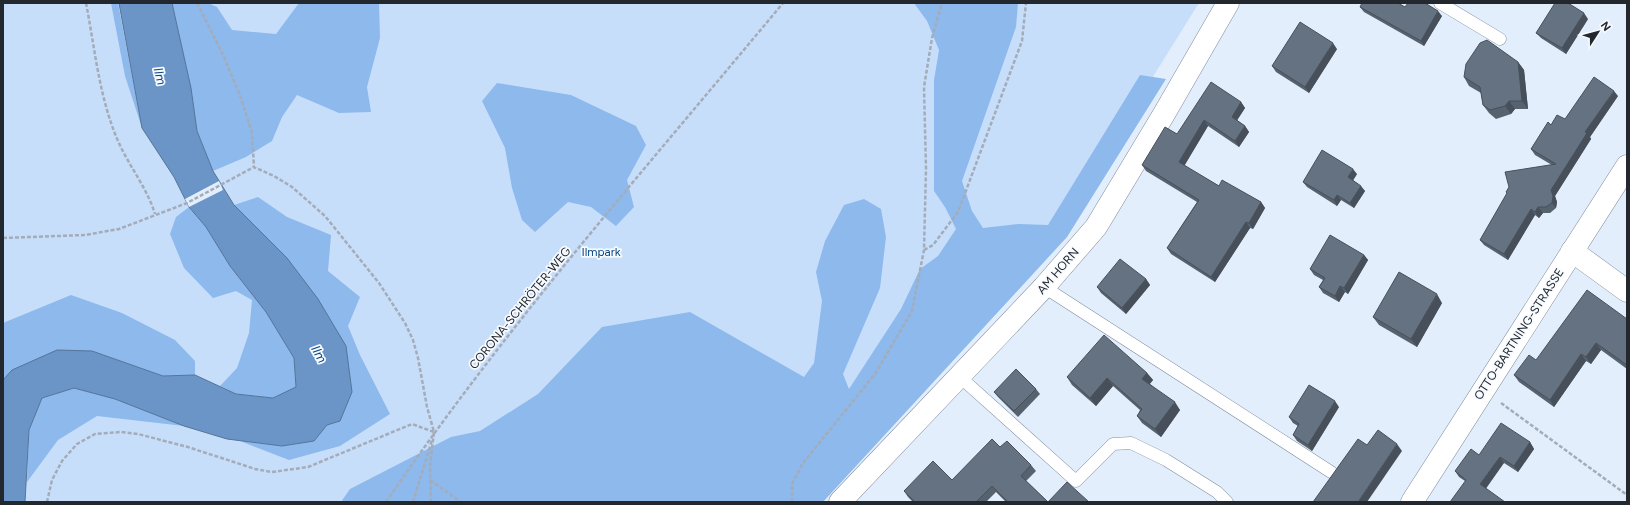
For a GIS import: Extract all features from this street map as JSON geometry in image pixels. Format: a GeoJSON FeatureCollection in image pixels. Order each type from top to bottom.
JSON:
{"type":"FeatureCollection","features":[{"type":"Feature","properties":{"kind":"street","name":"AM HORN"},"geometry":{"type":"LineString","coordinates":[[840,502],[1044,287],[1096,227],[1164,114],[1228,3]]}},
{"type":"Feature","properties":{"kind":"street","name":"OTTO-BARTNING-STRASSE"},"geometry":{"type":"LineString","coordinates":[[1412,502],[1627,166]]}},
{"type":"Feature","properties":{"kind":"street"},"geometry":{"type":"LineString","coordinates":[[1572,251],[1627,291]]}},
{"type":"Feature","properties":{"kind":"lane"},"geometry":{"type":"LineString","coordinates":[[1440,3],[1500,39]]}},
{"type":"Feature","properties":{"kind":"lane"},"geometry":{"type":"LineString","coordinates":[[1044,287],[1331,472]]}},
{"type":"Feature","properties":{"kind":"lane"},"geometry":{"type":"LineString","coordinates":[[960,377],[1076,481],[1113,444],[1131,443],[1166,460],[1218,492],[1227,502]]}},
{"type":"Feature","properties":{"kind":"path"},"geometry":{"type":"LineString","coordinates":[[86,3],[108,115],[118,140],[149,197],[155,214]]}},
{"type":"Feature","properties":{"kind":"path"},"geometry":{"type":"LineString","coordinates":[[197,3],[224,57],[241,98],[252,133],[254,167]]}},
{"type":"Feature","properties":{"kind":"path","name":"CORONA-SCHRÖTER-WEG"},"geometry":{"type":"LineString","coordinates":[[386,502],[434,432],[507,336],[783,3]]}},
{"type":"Feature","properties":{"kind":"path"},"geometry":{"type":"LineString","coordinates":[[792,502],[792,484],[803,463],[875,374],[912,310],[924,250],[926,169],[924,87],[932,38],[942,3]]}},
{"type":"Feature","properties":{"kind":"path"},"geometry":{"type":"LineString","coordinates":[[924,250],[933,245],[958,212],[1022,41],[1026,3]]}},
{"type":"Feature","properties":{"kind":"path"},"geometry":{"type":"LineString","coordinates":[[3,238],[99,233],[119,229],[187,203],[254,167]]}},
{"type":"Feature","properties":{"kind":"path"},"geometry":{"type":"LineString","coordinates":[[254,167],[274,176],[292,187],[325,216],[395,305],[413,340],[434,432],[430,480],[431,502]]}},
{"type":"Feature","properties":{"kind":"path"},"geometry":{"type":"LineString","coordinates":[[1483,390],[1627,495]]}},
{"type":"Feature","properties":{"kind":"path"},"geometry":{"type":"LineString","coordinates":[[47,502],[52,480],[62,461],[77,444],[95,434],[121,432],[138,434],[272,472],[308,467],[412,424],[434,432]]}},
{"type":"Feature","properties":{"kind":"path"},"geometry":{"type":"LineString","coordinates":[[413,502],[434,432]]}},
{"type":"Feature","properties":{"kind":"path"},"geometry":{"type":"LineString","coordinates":[[430,480],[461,502]]}},
{"type":"Feature","properties":{"kind":"green space","name":"Ilmpark"},"geometry":{"type":"Polygon","coordinates":[[[3,3],[1199,3],[1058,229],[808,502],[3,502],[3,3]]]}},
{"type":"Feature","properties":{"kind":"shaded area"},"geometry":{"type":"Polygon","coordinates":[[[111,3],[118,3],[142,128],[125,76],[111,3]]]}},
{"type":"Feature","properties":{"kind":"shaded area"},"geometry":{"type":"Polygon","coordinates":[[[172,3],[208,3],[217,7],[232,30],[276,34],[299,3],[379,3],[380,38],[367,87],[371,112],[339,113],[297,95],[282,117],[272,141],[246,157],[213,171],[197,131],[191,88],[172,3]]]}},
{"type":"Feature","properties":{"kind":"shaded area"},"geometry":{"type":"Polygon","coordinates":[[[914,3],[1018,3],[1016,27],[962,181],[972,211],[983,228],[1019,224],[1048,225],[1140,75],[1166,79],[1067,237],[823,502],[341,502],[350,489],[451,437],[480,431],[538,394],[602,327],[690,312],[804,377],[814,363],[822,301],[816,272],[825,241],[844,205],[864,199],[881,209],[886,237],[880,288],[843,374],[849,389],[901,309],[920,269],[938,256],[956,229],[945,207],[934,191],[934,80],[939,50],[927,21],[914,3]]]}},
{"type":"Feature","properties":{"kind":"shaded area"},"geometry":{"type":"Polygon","coordinates":[[[497,83],[571,95],[636,126],[646,145],[627,180],[634,207],[616,226],[591,207],[568,202],[535,232],[522,220],[512,188],[505,148],[482,101],[497,83]]]}},
{"type":"Feature","properties":{"kind":"shaded area"},"geometry":{"type":"Polygon","coordinates":[[[258,197],[287,217],[331,235],[328,271],[360,297],[348,326],[360,355],[390,414],[340,446],[289,460],[240,441],[282,446],[314,441],[327,425],[340,421],[287,258],[234,205],[258,197]]]}},
{"type":"Feature","properties":{"kind":"shaded area"},"geometry":{"type":"Polygon","coordinates":[[[189,207],[206,227],[230,266],[266,312],[294,358],[296,387],[273,398],[236,394],[220,386],[237,368],[249,333],[252,300],[236,291],[213,298],[184,268],[170,234],[176,217],[189,207]]]}},
{"type":"Feature","properties":{"kind":"shaded area"},"geometry":{"type":"Polygon","coordinates":[[[71,295],[122,313],[175,340],[195,361],[195,375],[163,376],[92,351],[12,370],[3,380],[3,323],[71,295]]]}},
{"type":"Feature","properties":{"kind":"shaded area"},"geometry":{"type":"Polygon","coordinates":[[[74,388],[115,399],[184,426],[97,416],[58,440],[27,482],[29,430],[42,398],[74,388]]]}},
{"type":"Feature","properties":{"kind":"water","name":"Ilm"},"geometry":{"type":"Polygon","coordinates":[[[119,3],[172,3],[191,88],[197,131],[213,171],[234,205],[287,258],[318,299],[346,346],[352,392],[340,421],[327,425],[314,441],[282,446],[227,439],[184,426],[115,399],[74,388],[42,398],[29,430],[25,502],[3,502],[3,380],[12,370],[57,350],[92,351],[163,376],[195,375],[236,394],[273,398],[296,387],[294,358],[266,312],[230,266],[206,227],[189,207],[174,177],[142,128],[119,3]]]}},
{"type":"Feature","properties":{"kind":"pier"},"geometry":{"type":"Polygon","coordinates":[[[219,181],[223,190],[189,207],[185,199],[219,181]]]}},
{"type":"Feature","properties":{"kind":"building"},"geometry":{"type":"Polygon","coordinates":[[[1362,3],[1398,3],[1405,7],[1408,3],[1425,3],[1438,11],[1421,41],[1360,7],[1362,3]]]}},
{"type":"Feature","properties":{"kind":"building"},"geometry":{"type":"Polygon","coordinates":[[[1555,3],[1568,3],[1584,13],[1562,48],[1536,33],[1555,3]]]}},
{"type":"Feature","properties":{"kind":"building"},"geometry":{"type":"Polygon","coordinates":[[[1300,22],[1333,43],[1305,87],[1272,66],[1300,22]]]}},
{"type":"Feature","properties":{"kind":"building"},"geometry":{"type":"Polygon","coordinates":[[[1487,40],[1518,62],[1522,101],[1509,101],[1505,106],[1490,110],[1483,105],[1480,87],[1464,77],[1466,64],[1480,43],[1487,40]]]}},
{"type":"Feature","properties":{"kind":"building"},"geometry":{"type":"Polygon","coordinates":[[[1594,77],[1614,91],[1585,132],[1587,133],[1551,190],[1553,196],[1552,203],[1546,207],[1538,207],[1535,212],[1531,209],[1504,254],[1480,240],[1507,193],[1506,192],[1509,187],[1505,172],[1556,164],[1531,149],[1548,122],[1551,125],[1557,115],[1565,119],[1594,77]]]}},
{"type":"Feature","properties":{"kind":"building"},"geometry":{"type":"Polygon","coordinates":[[[1211,82],[1241,102],[1232,117],[1245,126],[1235,141],[1204,120],[1179,162],[1219,186],[1222,180],[1261,202],[1249,223],[1246,222],[1211,277],[1167,248],[1199,200],[1142,165],[1165,127],[1177,134],[1211,82]]]}},
{"type":"Feature","properties":{"kind":"building"},"geometry":{"type":"Polygon","coordinates":[[[1322,150],[1353,169],[1348,177],[1361,186],[1350,203],[1337,195],[1334,200],[1303,182],[1322,150]]]}},
{"type":"Feature","properties":{"kind":"building"},"geometry":{"type":"Polygon","coordinates":[[[1330,235],[1364,255],[1344,288],[1340,286],[1335,296],[1319,287],[1325,278],[1310,269],[1330,235]]]}},
{"type":"Feature","properties":{"kind":"building"},"geometry":{"type":"Polygon","coordinates":[[[1120,259],[1146,279],[1122,308],[1097,287],[1120,259]]]}},
{"type":"Feature","properties":{"kind":"building"},"geometry":{"type":"Polygon","coordinates":[[[1399,272],[1437,294],[1411,339],[1373,317],[1399,272]]]}},
{"type":"Feature","properties":{"kind":"building"},"geometry":{"type":"Polygon","coordinates":[[[1587,290],[1627,319],[1627,365],[1596,343],[1586,357],[1581,354],[1550,400],[1514,375],[1529,355],[1536,360],[1587,290]]]}},
{"type":"Feature","properties":{"kind":"building"},"geometry":{"type":"Polygon","coordinates":[[[1104,335],[1147,373],[1142,379],[1175,402],[1155,429],[1137,416],[1142,409],[1107,378],[1090,398],[1067,377],[1104,335]]]}},
{"type":"Feature","properties":{"kind":"building"},"geometry":{"type":"Polygon","coordinates":[[[1016,369],[1036,389],[1014,411],[994,392],[1016,369]]]}},
{"type":"Feature","properties":{"kind":"building"},"geometry":{"type":"Polygon","coordinates":[[[1309,385],[1335,401],[1308,445],[1293,435],[1299,424],[1289,417],[1309,385]]]}},
{"type":"Feature","properties":{"kind":"building"},"geometry":{"type":"Polygon","coordinates":[[[1501,423],[1530,442],[1514,466],[1500,457],[1480,484],[1505,502],[1450,502],[1466,480],[1455,471],[1471,449],[1479,455],[1501,423]]]}},
{"type":"Feature","properties":{"kind":"building"},"geometry":{"type":"Polygon","coordinates":[[[1378,430],[1397,444],[1358,502],[1313,502],[1358,439],[1367,445],[1378,430]]]}},
{"type":"Feature","properties":{"kind":"building"},"geometry":{"type":"Polygon","coordinates":[[[992,439],[1000,447],[1007,441],[1031,465],[1021,476],[1048,502],[1008,502],[992,486],[976,502],[915,502],[904,491],[933,461],[952,480],[992,439]]]}},
{"type":"Feature","properties":{"kind":"building"},"geometry":{"type":"Polygon","coordinates":[[[1067,482],[1089,502],[1048,502],[1067,482]]]}}]}
